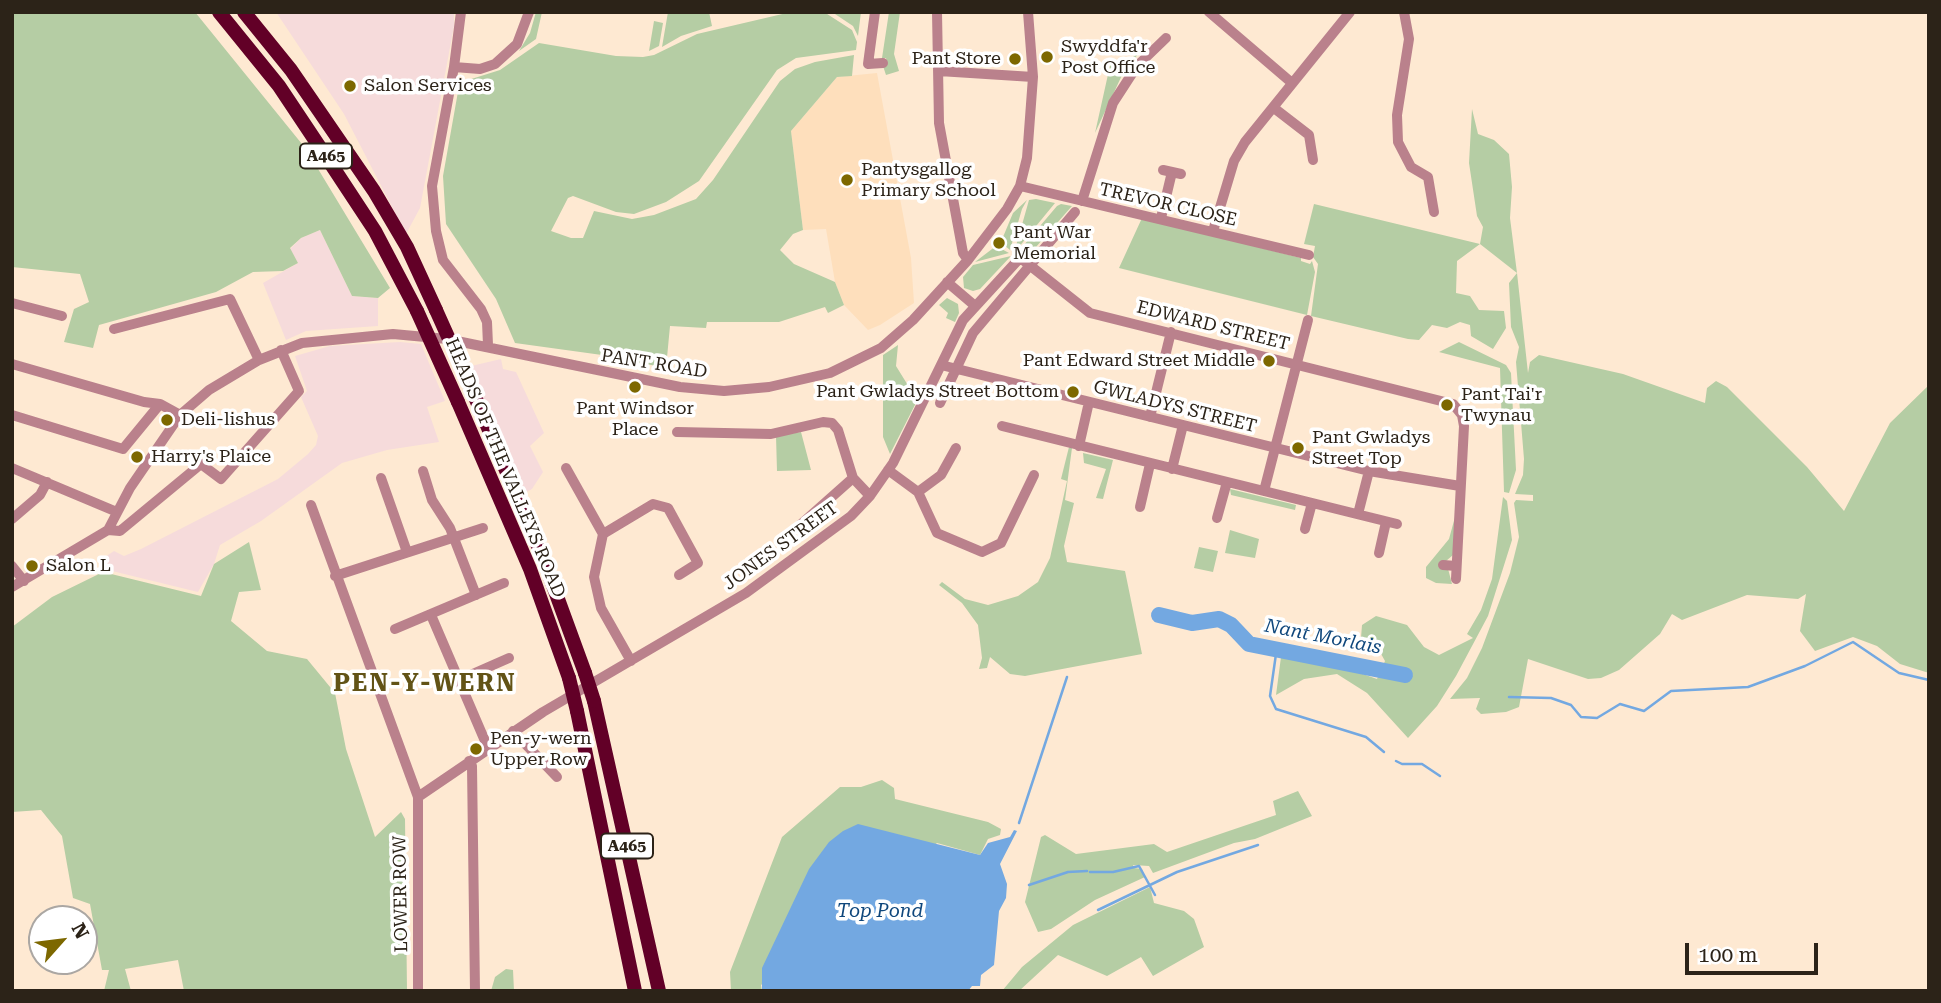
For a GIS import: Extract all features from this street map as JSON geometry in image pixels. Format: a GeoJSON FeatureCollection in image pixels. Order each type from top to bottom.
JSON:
{"type":"FeatureCollection","features":[{"type":"Feature","properties":{"kind":"highway","name":"HEADS OF THE VALLEYS ROAD"},"geometry":{"type":"LineString","coordinates":[[219,12],[279,86],[375,230],[417,311],[530,569],[569,678],[635,991]]}},
{"type":"Feature","properties":{"kind":"highway","name":"HEADS OF THE VALLEYS ROAD"},"geometry":{"type":"LineString","coordinates":[[244,12],[291,70],[374,191],[407,247],[475,397],[542,558],[594,701],[659,991]]}},
{"type":"Feature","properties":{"kind":"street"},"geometry":{"type":"LineString","coordinates":[[461,12],[454,67],[432,186],[436,231],[443,260],[481,309],[487,322],[488,345]]}},
{"type":"Feature","properties":{"kind":"street"},"geometry":{"type":"LineString","coordinates":[[454,67],[480,69],[495,64],[517,44],[529,12]]}},
{"type":"Feature","properties":{"kind":"street"},"geometry":{"type":"LineString","coordinates":[[875,12],[868,64],[883,63]]}},
{"type":"Feature","properties":{"kind":"street"},"geometry":{"type":"LineString","coordinates":[[937,12],[939,118],[962,253],[968,260]]}},
{"type":"Feature","properties":{"kind":"street","name":"PANT ROAD"},"geometry":{"type":"LineString","coordinates":[[108,530],[180,415],[232,374],[281,350],[320,340],[393,334],[488,345],[555,362],[680,387],[724,391],[769,387],[830,373],[881,348],[913,320],[968,260],[1007,209],[1020,187],[1027,158],[1033,77],[1028,12]]}},
{"type":"Feature","properties":{"kind":"street"},"geometry":{"type":"LineString","coordinates":[[1209,12],[1293,83]]}},
{"type":"Feature","properties":{"kind":"street"},"geometry":{"type":"LineString","coordinates":[[1404,12],[1409,39],[1397,115],[1398,142],[1411,167],[1428,177],[1434,212]]}},
{"type":"Feature","properties":{"kind":"street"},"geometry":{"type":"LineString","coordinates":[[1213,231],[1234,161],[1344,14]]}},
{"type":"Feature","properties":{"kind":"street"},"geometry":{"type":"LineString","coordinates":[[1082,201],[1113,103],[1137,66],[1166,38]]}},
{"type":"Feature","properties":{"kind":"street"},"geometry":{"type":"LineString","coordinates":[[939,71],[1033,77]]}},
{"type":"Feature","properties":{"kind":"street"},"geometry":{"type":"LineString","coordinates":[[1274,108],[1309,135],[1313,160]]}},
{"type":"Feature","properties":{"kind":"street"},"geometry":{"type":"LineString","coordinates":[[1161,218],[1172,172]]}},
{"type":"Feature","properties":{"kind":"street","name":"TREVOR CLOSE"},"geometry":{"type":"LineString","coordinates":[[1020,187],[1161,218],[1309,255]]}},
{"type":"Feature","properties":{"kind":"street"},"geometry":{"type":"LineString","coordinates":[[940,403],[973,333],[1074,212]]}},
{"type":"Feature","properties":{"kind":"street","name":"JONES STREET"},"geometry":{"type":"LineString","coordinates":[[418,797],[513,731],[756,586],[851,516],[870,496],[888,470],[974,305],[1014,262],[1023,260],[1029,264]]}},
{"type":"Feature","properties":{"kind":"street","name":"EDWARD STREET"},"geometry":{"type":"LineString","coordinates":[[1029,264],[1090,313],[1454,404],[1462,415],[1456,579]]}},
{"type":"Feature","properties":{"kind":"street"},"geometry":{"type":"LineString","coordinates":[[947,282],[974,305]]}},
{"type":"Feature","properties":{"kind":"street"},"geometry":{"type":"LineString","coordinates":[[114,330],[230,299],[259,360]]}},
{"type":"Feature","properties":{"kind":"street"},"geometry":{"type":"LineString","coordinates":[[12,303],[62,316]]}},
{"type":"Feature","properties":{"kind":"street"},"geometry":{"type":"LineString","coordinates":[[1264,491],[1308,320]]}},
{"type":"Feature","properties":{"kind":"street"},"geometry":{"type":"LineString","coordinates":[[1150,417],[1171,332]]}},
{"type":"Feature","properties":{"kind":"street"},"geometry":{"type":"LineString","coordinates":[[12,587],[108,530],[120,531],[201,464],[221,479],[299,391],[281,350]]}},
{"type":"Feature","properties":{"kind":"street"},"geometry":{"type":"LineString","coordinates":[[12,364],[144,402],[160,404],[180,415]]}},
{"type":"Feature","properties":{"kind":"street","name":"GWLADYS STREET"},"geometry":{"type":"LineString","coordinates":[[941,365],[1369,471],[1460,486]]}},
{"type":"Feature","properties":{"kind":"street"},"geometry":{"type":"LineString","coordinates":[[1079,446],[1089,402]]}},
{"type":"Feature","properties":{"kind":"street"},"geometry":{"type":"LineString","coordinates":[[12,415],[123,449],[160,404]]}},
{"type":"Feature","properties":{"kind":"street"},"geometry":{"type":"LineString","coordinates":[[677,432],[771,434],[823,422],[832,423],[838,430],[853,478],[870,496]]}},
{"type":"Feature","properties":{"kind":"street"},"geometry":{"type":"LineString","coordinates":[[1172,469],[1182,425]]}},
{"type":"Feature","properties":{"kind":"street"},"geometry":{"type":"LineString","coordinates":[[1002,426],[1397,524]]}},
{"type":"Feature","properties":{"kind":"street"},"geometry":{"type":"LineString","coordinates":[[918,492],[941,475],[956,449]]}},
{"type":"Feature","properties":{"kind":"street"},"geometry":{"type":"LineString","coordinates":[[1140,507],[1150,464]]}},
{"type":"Feature","properties":{"kind":"street"},"geometry":{"type":"LineString","coordinates":[[12,468],[117,512]]}},
{"type":"Feature","properties":{"kind":"street"},"geometry":{"type":"LineString","coordinates":[[566,468],[603,534],[594,577],[601,608],[631,661]]}},
{"type":"Feature","properties":{"kind":"street"},"geometry":{"type":"LineString","coordinates":[[888,470],[918,492],[937,533],[982,552],[1001,543],[1034,475]]}},
{"type":"Feature","properties":{"kind":"street"},"geometry":{"type":"LineString","coordinates":[[423,471],[432,500],[454,538],[476,595]]}},
{"type":"Feature","properties":{"kind":"street"},"geometry":{"type":"LineString","coordinates":[[1358,514],[1369,471]]}},
{"type":"Feature","properties":{"kind":"street"},"geometry":{"type":"LineString","coordinates":[[381,478],[407,552]]}},
{"type":"Feature","properties":{"kind":"street"},"geometry":{"type":"LineString","coordinates":[[799,526],[853,478]]}},
{"type":"Feature","properties":{"kind":"street"},"geometry":{"type":"LineString","coordinates":[[12,520],[40,495],[47,482]]}},
{"type":"Feature","properties":{"kind":"street"},"geometry":{"type":"LineString","coordinates":[[1217,518],[1227,482]]}},
{"type":"Feature","properties":{"kind":"street"},"geometry":{"type":"LineString","coordinates":[[1305,529],[1312,503]]}},
{"type":"Feature","properties":{"kind":"street"},"geometry":{"type":"LineString","coordinates":[[603,534],[653,504],[668,508],[698,563],[679,575]]}},
{"type":"Feature","properties":{"kind":"street"},"geometry":{"type":"LineString","coordinates":[[310,505],[418,797]]}},
{"type":"Feature","properties":{"kind":"street"},"geometry":{"type":"LineString","coordinates":[[1379,553],[1386,522]]}},
{"type":"Feature","properties":{"kind":"street"},"geometry":{"type":"LineString","coordinates":[[335,576],[484,528]]}},
{"type":"Feature","properties":{"kind":"street"},"geometry":{"type":"LineString","coordinates":[[1443,565],[1456,566]]}},
{"type":"Feature","properties":{"kind":"street"},"geometry":{"type":"LineString","coordinates":[[12,566],[24,580]]}},
{"type":"Feature","properties":{"kind":"street"},"geometry":{"type":"LineString","coordinates":[[396,629],[504,583]]}},
{"type":"Feature","properties":{"kind":"street"},"geometry":{"type":"LineString","coordinates":[[431,615],[488,748]]}},
{"type":"Feature","properties":{"kind":"street"},"geometry":{"type":"LineString","coordinates":[[459,680],[509,658]]}},
{"type":"Feature","properties":{"kind":"street"},"geometry":{"type":"LineString","coordinates":[[513,731],[556,777]]}},
{"type":"Feature","properties":{"kind":"street"},"geometry":{"type":"LineString","coordinates":[[469,761],[472,766],[475,991]]}},
{"type":"Feature","properties":{"kind":"street","name":"LOWER ROW"},"geometry":{"type":"LineString","coordinates":[[418,797],[418,991]]}},
{"type":"Feature","properties":{"kind":"shaded area"},"geometry":{"type":"Polygon","coordinates":[[[276,12],[454,12],[454,26],[420,208],[406,234],[344,114],[276,12]]]}},
{"type":"Feature","properties":{"kind":"shaded area","name":"Pantysgallog Primary School"},"geometry":{"type":"Polygon","coordinates":[[[877,73],[911,258],[914,303],[868,330],[844,305],[835,282],[826,229],[803,230],[791,131],[837,77],[877,73]]]}},
{"type":"Feature","properties":{"kind":"shaded area"},"geometry":{"type":"Polygon","coordinates":[[[320,230],[352,296],[378,298],[378,326],[306,331],[286,340],[263,283],[298,263],[290,249],[301,238],[320,230]]]}},
{"type":"Feature","properties":{"kind":"shaded area"},"geometry":{"type":"Polygon","coordinates":[[[400,342],[421,344],[445,401],[427,407],[439,442],[387,450],[342,463],[261,521],[220,545],[214,564],[198,592],[108,570],[102,559],[114,551],[124,556],[141,549],[278,479],[316,445],[318,436],[301,397],[307,391],[295,356],[330,346],[400,342]]]}},
{"type":"Feature","properties":{"kind":"shaded area"},"geometry":{"type":"Polygon","coordinates":[[[501,359],[503,369],[516,372],[544,433],[530,446],[543,472],[532,489],[521,495],[467,367],[501,359]]]}},
{"type":"Feature","properties":{"kind":"green space"},"geometry":{"type":"Polygon","coordinates":[[[12,12],[195,12],[306,149],[390,288],[378,298],[352,296],[320,230],[301,238],[290,248],[298,263],[283,271],[253,272],[216,292],[99,325],[93,348],[64,342],[74,309],[89,302],[80,274],[12,267],[12,12]]]}},
{"type":"Feature","properties":{"kind":"green space"},"geometry":{"type":"Polygon","coordinates":[[[536,12],[542,12],[536,39],[519,51],[530,33],[536,12]]]}},
{"type":"Feature","properties":{"kind":"green space"},"geometry":{"type":"Polygon","coordinates":[[[668,12],[709,12],[712,26],[681,36],[662,47],[668,12]]]}},
{"type":"Feature","properties":{"kind":"green space"},"geometry":{"type":"Polygon","coordinates":[[[791,12],[824,12],[852,30],[857,42],[856,50],[796,58],[777,70],[699,181],[666,202],[634,214],[616,212],[573,196],[568,198],[551,231],[571,238],[583,238],[594,211],[632,219],[654,215],[696,199],[713,180],[780,81],[795,69],[815,62],[854,55],[852,76],[837,77],[791,131],[803,230],[793,234],[780,250],[794,264],[835,282],[844,305],[828,313],[825,307],[779,322],[707,322],[706,328],[670,326],[666,368],[602,355],[515,343],[496,299],[446,224],[443,176],[459,86],[465,81],[500,70],[539,43],[616,56],[643,57],[654,55],[697,34],[791,12]]]}},
{"type":"Feature","properties":{"kind":"green space"},"geometry":{"type":"Polygon","coordinates":[[[832,12],[861,12],[858,36],[853,26],[832,12]]]}},
{"type":"Feature","properties":{"kind":"green space"},"geometry":{"type":"Polygon","coordinates":[[[889,12],[900,12],[894,54],[899,71],[886,75],[883,66],[887,64],[886,58],[882,58],[889,12]]]}},
{"type":"Feature","properties":{"kind":"green space"},"geometry":{"type":"Polygon","coordinates":[[[654,21],[663,23],[659,46],[649,51],[654,21]]]}},
{"type":"Feature","properties":{"kind":"green space"},"geometry":{"type":"Polygon","coordinates":[[[1139,53],[1123,73],[1095,133],[1111,61],[1122,64],[1139,53]]]}},
{"type":"Feature","properties":{"kind":"green space"},"geometry":{"type":"Polygon","coordinates":[[[1472,109],[1478,134],[1494,140],[1509,154],[1512,187],[1510,218],[1517,273],[1480,244],[1483,227],[1477,216],[1469,163],[1472,109]]]}},
{"type":"Feature","properties":{"kind":"green space"},"geometry":{"type":"Polygon","coordinates":[[[1027,200],[1010,250],[1004,245],[1003,237],[1013,213],[1027,200]]]}},
{"type":"Feature","properties":{"kind":"green space"},"geometry":{"type":"Polygon","coordinates":[[[1029,200],[1055,203],[1014,253],[1029,200]]]}},
{"type":"Feature","properties":{"kind":"green space"},"geometry":{"type":"Polygon","coordinates":[[[1314,204],[1480,244],[1457,261],[1456,293],[1470,296],[1479,310],[1504,311],[1506,328],[1493,349],[1471,336],[1470,325],[1460,322],[1447,328],[1432,325],[1419,340],[1311,316],[1318,264],[1313,257],[1315,246],[1304,244],[1314,204]]]}},
{"type":"Feature","properties":{"kind":"green space"},"geometry":{"type":"Polygon","coordinates":[[[1057,206],[1072,206],[1029,255],[1018,252],[1057,206]]]}},
{"type":"Feature","properties":{"kind":"green space"},"geometry":{"type":"Polygon","coordinates":[[[1142,218],[1301,258],[1301,261],[1310,264],[1312,261],[1315,272],[1307,315],[1119,268],[1142,218]]]}},
{"type":"Feature","properties":{"kind":"green space"},"geometry":{"type":"Polygon","coordinates":[[[996,246],[1009,253],[975,262],[996,246]]]}},
{"type":"Feature","properties":{"kind":"green space"},"geometry":{"type":"Polygon","coordinates":[[[1011,256],[980,289],[973,291],[964,288],[963,277],[973,265],[1011,256]]]}},
{"type":"Feature","properties":{"kind":"green space"},"geometry":{"type":"Polygon","coordinates":[[[1517,273],[1528,373],[1530,362],[1539,355],[1623,374],[1705,403],[1707,388],[1716,381],[1727,387],[1807,467],[1844,511],[1890,423],[1929,385],[1929,673],[1900,664],[1877,646],[1853,637],[1815,651],[1800,631],[1806,594],[1798,599],[1747,595],[1682,620],[1672,614],[1660,634],[1619,670],[1601,678],[1588,679],[1528,659],[1519,707],[1506,712],[1481,714],[1476,709],[1480,698],[1450,699],[1467,678],[1482,648],[1510,573],[1519,537],[1514,503],[1516,500],[1533,501],[1533,495],[1515,494],[1523,475],[1524,459],[1516,362],[1519,347],[1511,327],[1509,283],[1517,273]]]}},
{"type":"Feature","properties":{"kind":"green space"},"geometry":{"type":"Polygon","coordinates":[[[947,298],[958,304],[959,313],[955,322],[946,318],[948,313],[939,305],[947,298]]]}},
{"type":"Feature","properties":{"kind":"green space"},"geometry":{"type":"Polygon","coordinates":[[[1459,342],[1506,365],[1511,373],[1516,470],[1509,493],[1504,492],[1500,368],[1439,352],[1459,342]]]}},
{"type":"Feature","properties":{"kind":"green space"},"geometry":{"type":"Polygon","coordinates":[[[898,345],[896,366],[919,397],[890,454],[883,437],[883,355],[898,345]]]}},
{"type":"Feature","properties":{"kind":"green space"},"geometry":{"type":"Polygon","coordinates":[[[801,432],[811,470],[777,471],[776,436],[801,432]]]}},
{"type":"Feature","properties":{"kind":"green space"},"geometry":{"type":"Polygon","coordinates":[[[1069,447],[1072,448],[1065,500],[1074,503],[1064,546],[1067,562],[1125,571],[1142,654],[1025,676],[1010,674],[990,657],[987,668],[979,669],[982,658],[978,625],[962,603],[939,585],[942,582],[965,599],[988,605],[1018,596],[1038,582],[1050,558],[1067,481],[1061,479],[1069,447]]]}},
{"type":"Feature","properties":{"kind":"green space"},"geometry":{"type":"Polygon","coordinates":[[[1083,453],[1113,460],[1103,499],[1096,498],[1106,469],[1084,463],[1083,453]]]}},
{"type":"Feature","properties":{"kind":"green space"},"geometry":{"type":"Polygon","coordinates":[[[1230,489],[1296,505],[1295,510],[1231,495],[1230,489]]]}},
{"type":"Feature","properties":{"kind":"green space"},"geometry":{"type":"Polygon","coordinates":[[[1503,497],[1507,501],[1512,540],[1488,616],[1437,706],[1408,738],[1367,693],[1337,674],[1304,679],[1276,695],[1281,657],[1337,665],[1377,679],[1385,661],[1380,652],[1361,638],[1362,625],[1376,616],[1407,625],[1424,647],[1439,655],[1473,638],[1467,634],[1481,610],[1492,579],[1503,497]]]}},
{"type":"Feature","properties":{"kind":"green space"},"geometry":{"type":"Polygon","coordinates":[[[1455,517],[1453,555],[1446,561],[1452,584],[1436,583],[1426,578],[1426,567],[1449,539],[1455,517]]]}},
{"type":"Feature","properties":{"kind":"green space"},"geometry":{"type":"Polygon","coordinates":[[[1230,530],[1259,539],[1255,558],[1225,553],[1230,530]]]}},
{"type":"Feature","properties":{"kind":"green space"},"geometry":{"type":"Polygon","coordinates":[[[249,542],[261,590],[239,592],[231,621],[267,651],[307,659],[335,693],[346,749],[375,837],[401,812],[405,819],[407,991],[184,991],[178,960],[125,969],[131,991],[104,991],[109,970],[102,970],[98,948],[98,905],[90,905],[73,898],[62,836],[41,810],[12,812],[12,627],[52,597],[103,572],[201,596],[214,564],[249,542]]]}},
{"type":"Feature","properties":{"kind":"green space"},"geometry":{"type":"Polygon","coordinates":[[[1199,547],[1218,551],[1213,572],[1194,568],[1199,547]]]}},
{"type":"Feature","properties":{"kind":"green space"},"geometry":{"type":"Polygon","coordinates":[[[882,780],[894,788],[895,799],[988,822],[1001,829],[1000,835],[988,839],[980,855],[937,843],[761,985],[762,991],[731,991],[730,972],[782,837],[840,787],[861,787],[882,780]]]}},
{"type":"Feature","properties":{"kind":"green space"},"geometry":{"type":"Polygon","coordinates":[[[1298,791],[1312,816],[1255,839],[1234,843],[1153,873],[1149,866],[1133,865],[1134,868],[1142,869],[1145,877],[1095,900],[1051,929],[1038,932],[1025,902],[1041,837],[1045,835],[1076,854],[1154,844],[1167,852],[1276,815],[1273,801],[1298,791]]]}},
{"type":"Feature","properties":{"kind":"green space"},"geometry":{"type":"Polygon","coordinates":[[[1150,887],[1154,903],[1184,911],[1194,919],[1204,947],[1153,976],[1141,957],[1107,976],[1058,955],[1019,991],[1002,991],[1022,967],[1073,925],[1150,887]]]}},
{"type":"Feature","properties":{"kind":"green space"},"geometry":{"type":"Polygon","coordinates":[[[506,969],[513,970],[514,991],[491,991],[495,977],[506,969]]]}},
{"type":"Feature","properties":{"kind":"water","name":"Top Pond"},"geometry":{"type":"Polygon","coordinates":[[[858,824],[980,855],[988,843],[1010,837],[1014,830],[1017,831],[1000,864],[1007,884],[1006,898],[999,911],[994,965],[981,975],[980,986],[972,986],[968,991],[762,991],[762,968],[809,869],[829,842],[858,824]]]}},
{"type":"Feature","properties":{"kind":"waterway","name":"Nant Morlais"},"geometry":{"type":"LineString","coordinates":[[1159,615],[1192,623],[1219,619],[1231,625],[1249,644],[1405,675]]}},
{"type":"Feature","properties":{"kind":"waterway","name":"Nant Morlais"},"geometry":{"type":"LineString","coordinates":[[1509,697],[1551,698],[1571,705],[1581,717],[1597,718],[1620,704],[1644,711],[1671,691],[1748,687],[1805,666],[1853,642],[1899,673],[1929,680]]}},
{"type":"Feature","properties":{"kind":"waterway"},"geometry":{"type":"LineString","coordinates":[[1277,647],[1270,696],[1276,709],[1366,737],[1384,752]]}},
{"type":"Feature","properties":{"kind":"waterway"},"geometry":{"type":"LineString","coordinates":[[1019,823],[1067,677]]}},
{"type":"Feature","properties":{"kind":"waterway"},"geometry":{"type":"LineString","coordinates":[[1396,761],[1402,764],[1422,764],[1440,776]]}},
{"type":"Feature","properties":{"kind":"waterway"},"geometry":{"type":"LineString","coordinates":[[1098,910],[1177,872],[1258,845]]}},
{"type":"Feature","properties":{"kind":"waterway"},"geometry":{"type":"LineString","coordinates":[[1090,872],[1113,872],[1139,866],[1155,895]]}},
{"type":"Feature","properties":{"kind":"waterway"},"geometry":{"type":"LineString","coordinates":[[1029,885],[1068,872],[1087,871]]}},
{"type":"Feature","properties":{"kind":"place","name":"Swyddfa'r Post Office"},"geometry":{"type":"Point","coordinates":[1047,57]}},
{"type":"Feature","properties":{"kind":"place","name":"Pant Store"},"geometry":{"type":"Point","coordinates":[1015,59]}},
{"type":"Feature","properties":{"kind":"place","name":"Salon Services"},"geometry":{"type":"Point","coordinates":[350,86]}},
{"type":"Feature","properties":{"kind":"place","name":"Pantysgallog Primary School"},"geometry":{"type":"Point","coordinates":[847,180]}},
{"type":"Feature","properties":{"kind":"place","name":"Pant War Memorial"},"geometry":{"type":"Point","coordinates":[999,243]}},
{"type":"Feature","properties":{"kind":"place","name":"Pant Edward Street Middle"},"geometry":{"type":"Point","coordinates":[1269,361]}},
{"type":"Feature","properties":{"kind":"place","name":"Pant Windsor Place"},"geometry":{"type":"Point","coordinates":[635,387]}},
{"type":"Feature","properties":{"kind":"place","name":"Pant Gwladys Street Bottom"},"geometry":{"type":"Point","coordinates":[1073,392]}},
{"type":"Feature","properties":{"kind":"place","name":"Pant Tai'r Twynau"},"geometry":{"type":"Point","coordinates":[1447,405]}},
{"type":"Feature","properties":{"kind":"place","name":"Deli-lishus"},"geometry":{"type":"Point","coordinates":[167,420]}},
{"type":"Feature","properties":{"kind":"place","name":"Pant Gwladys Street Top"},"geometry":{"type":"Point","coordinates":[1298,448]}},
{"type":"Feature","properties":{"kind":"place","name":"Harry's Plaice"},"geometry":{"type":"Point","coordinates":[137,457]}},
{"type":"Feature","properties":{"kind":"place","name":"Salon L"},"geometry":{"type":"Point","coordinates":[32,566]}},
{"type":"Feature","properties":{"kind":"place","name":"Pen-y-wern Upper Row"},"geometry":{"type":"Point","coordinates":[476,749]}},
{"type":"Feature","properties":{"kind":"district","name":"PEN-Y-WERN"},"geometry":{"type":"Point","coordinates":[425,684]}}]}
